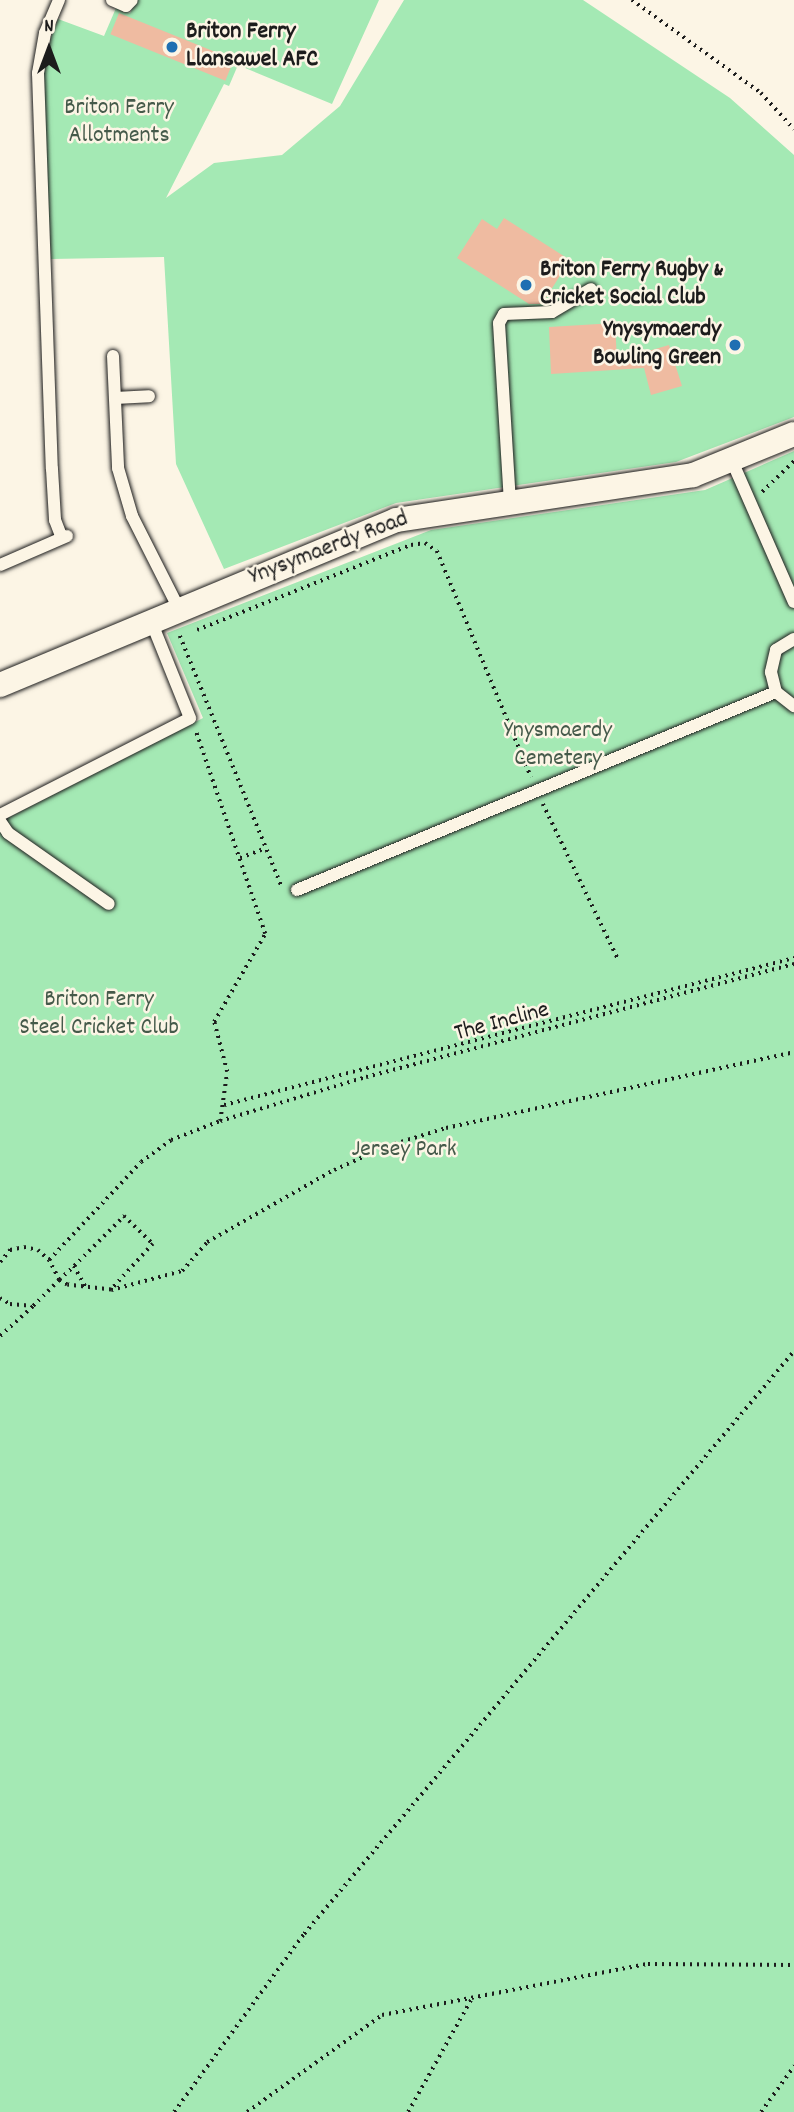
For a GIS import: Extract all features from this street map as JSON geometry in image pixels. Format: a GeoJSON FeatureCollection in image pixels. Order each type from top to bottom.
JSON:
{"type":"FeatureCollection","features":[{"type":"Feature","properties":{"kind":"street","name":"Ynysymaerdy Road"},"geometry":{"type":"LineString","coordinates":[[0,685],[396,520],[622,489],[693,475],[794,434]]}},
{"type":"Feature","properties":{"kind":"lane"},"geometry":{"type":"LineString","coordinates":[[0,565],[66,536],[55,520],[38,74],[45,33],[59,0]]}},
{"type":"Feature","properties":{"kind":"lane"},"geometry":{"type":"LineString","coordinates":[[112,0],[125,6],[132,0]]}},
{"type":"Feature","properties":{"kind":"lane"},"geometry":{"type":"LineString","coordinates":[[510,503],[499,323],[505,314],[552,312],[591,289]]}},
{"type":"Feature","properties":{"kind":"lane"},"geometry":{"type":"LineString","coordinates":[[113,356],[118,468],[132,516],[179,609]]}},
{"type":"Feature","properties":{"kind":"lane"},"geometry":{"type":"LineString","coordinates":[[115,398],[149,396]]}},
{"type":"Feature","properties":{"kind":"lane"},"geometry":{"type":"LineString","coordinates":[[732,461],[794,602]]}},
{"type":"Feature","properties":{"kind":"lane"},"geometry":{"type":"LineString","coordinates":[[0,815],[190,718],[151,621]]}},
{"type":"Feature","properties":{"kind":"lane"},"geometry":{"type":"LineString","coordinates":[[794,639],[776,650],[771,672],[776,692],[794,706]]}},
{"type":"Feature","properties":{"kind":"lane"},"geometry":{"type":"LineString","coordinates":[[297,890],[776,692]]}},
{"type":"Feature","properties":{"kind":"lane"},"geometry":{"type":"LineString","coordinates":[[0,821],[8,833],[109,904]]}},
{"type":"Feature","properties":{"kind":"path"},"geometry":{"type":"LineString","coordinates":[[632,0],[761,93],[794,129]]}},
{"type":"Feature","properties":{"kind":"path"},"geometry":{"type":"LineString","coordinates":[[754,506],[765,487],[794,461]]}},
{"type":"Feature","properties":{"kind":"path"},"geometry":{"type":"LineString","coordinates":[[297,890],[279,886],[179,637],[411,545],[425,544],[437,551],[537,791],[618,959]]}},
{"type":"Feature","properties":{"kind":"path"},"geometry":{"type":"LineString","coordinates":[[190,718],[265,933],[214,1022],[227,1072],[220,1121]]}},
{"type":"Feature","properties":{"kind":"path"},"geometry":{"type":"LineString","coordinates":[[240,858],[265,849]]}},
{"type":"Feature","properties":{"kind":"path"},"geometry":{"type":"LineString","coordinates":[[224,1105],[794,958]]}},
{"type":"Feature","properties":{"kind":"path","name":"The Incline"},"geometry":{"type":"LineString","coordinates":[[48,1260],[141,1162],[171,1140],[220,1121],[366,1077],[794,964]]}},
{"type":"Feature","properties":{"kind":"path"},"geometry":{"type":"LineString","coordinates":[[0,1262],[10,1250],[24,1247],[38,1250],[48,1260],[59,1280],[86,1288],[111,1290],[182,1271],[207,1242],[334,1170],[388,1146],[446,1128],[794,1052]]}},
{"type":"Feature","properties":{"kind":"path"},"geometry":{"type":"LineString","coordinates":[[0,1336],[124,1216],[153,1244],[111,1290]]}},
{"type":"Feature","properties":{"kind":"path"},"geometry":{"type":"LineString","coordinates":[[74,1266],[86,1288]]}},
{"type":"Feature","properties":{"kind":"path"},"geometry":{"type":"LineString","coordinates":[[0,1298],[10,1304],[33,1306]]}},
{"type":"Feature","properties":{"kind":"path"},"geometry":{"type":"LineString","coordinates":[[174,2112],[304,1934],[794,1350]]}},
{"type":"Feature","properties":{"kind":"path"},"geometry":{"type":"LineString","coordinates":[[247,2112],[382,2015],[648,1964],[794,1965]]}},
{"type":"Feature","properties":{"kind":"path"},"geometry":{"type":"LineString","coordinates":[[408,2112],[472,1998]]}},
{"type":"Feature","properties":{"kind":"path"},"geometry":{"type":"LineString","coordinates":[[761,2112],[794,2066]]}},
{"type":"Feature","properties":{"kind":"green space","name":"Briton Ferry Allotments"},"geometry":{"type":"Polygon","coordinates":[[[137,0],[379,0],[332,104],[238,65],[229,86],[224,84],[166,198],[214,163],[282,155],[340,106],[404,0],[583,0],[730,98],[794,155],[794,417],[676,462],[396,503],[224,569],[176,464],[164,257],[51,259],[42,74],[51,37],[58,19],[104,36],[116,8],[130,13],[137,0]]]}},
{"type":"Feature","properties":{"kind":"green space"},"geometry":{"type":"Polygon","coordinates":[[[794,451],[794,2112],[0,2112],[0,822],[203,718],[167,633],[431,530],[705,490],[794,451]]]}},
{"type":"Feature","properties":{"kind":"building","name":"Briton Ferry Llansawel AFC"},"geometry":{"type":"Polygon","coordinates":[[[119,13],[234,59],[225,81],[110,34],[119,13]]]}},
{"type":"Feature","properties":{"kind":"building","name":"Briton Ferry Rugby & Cricket Social Club"},"geometry":{"type":"Polygon","coordinates":[[[504,218],[570,260],[542,304],[529,304],[457,258],[482,219],[497,229],[504,218]]]}},
{"type":"Feature","properties":{"kind":"building"},"geometry":{"type":"Polygon","coordinates":[[[615,323],[617,360],[669,345],[682,386],[651,395],[644,368],[551,374],[549,327],[615,323]]]}},
{"type":"Feature","properties":{"kind":"place","name":"Briton Ferry Llansawel AFC"},"geometry":{"type":"Point","coordinates":[172,47]}},
{"type":"Feature","properties":{"kind":"place","name":"Briton Ferry Rugby & Cricket Social Club"},"geometry":{"type":"Point","coordinates":[526,285]}},
{"type":"Feature","properties":{"kind":"place","name":"Ynysymaerdy Bowling Green"},"geometry":{"type":"Point","coordinates":[735,345]}},
{"type":"Feature","properties":{"kind":"park label","name":"Ynysmaerdy Cemetery"},"geometry":{"type":"Point","coordinates":[558,746]}},
{"type":"Feature","properties":{"kind":"park label","name":"Briton Ferry Steel Cricket Club"},"geometry":{"type":"Point","coordinates":[99,1015]}},
{"type":"Feature","properties":{"kind":"park label","name":"Jersey Park"},"geometry":{"type":"Point","coordinates":[404,1151]}}]}
